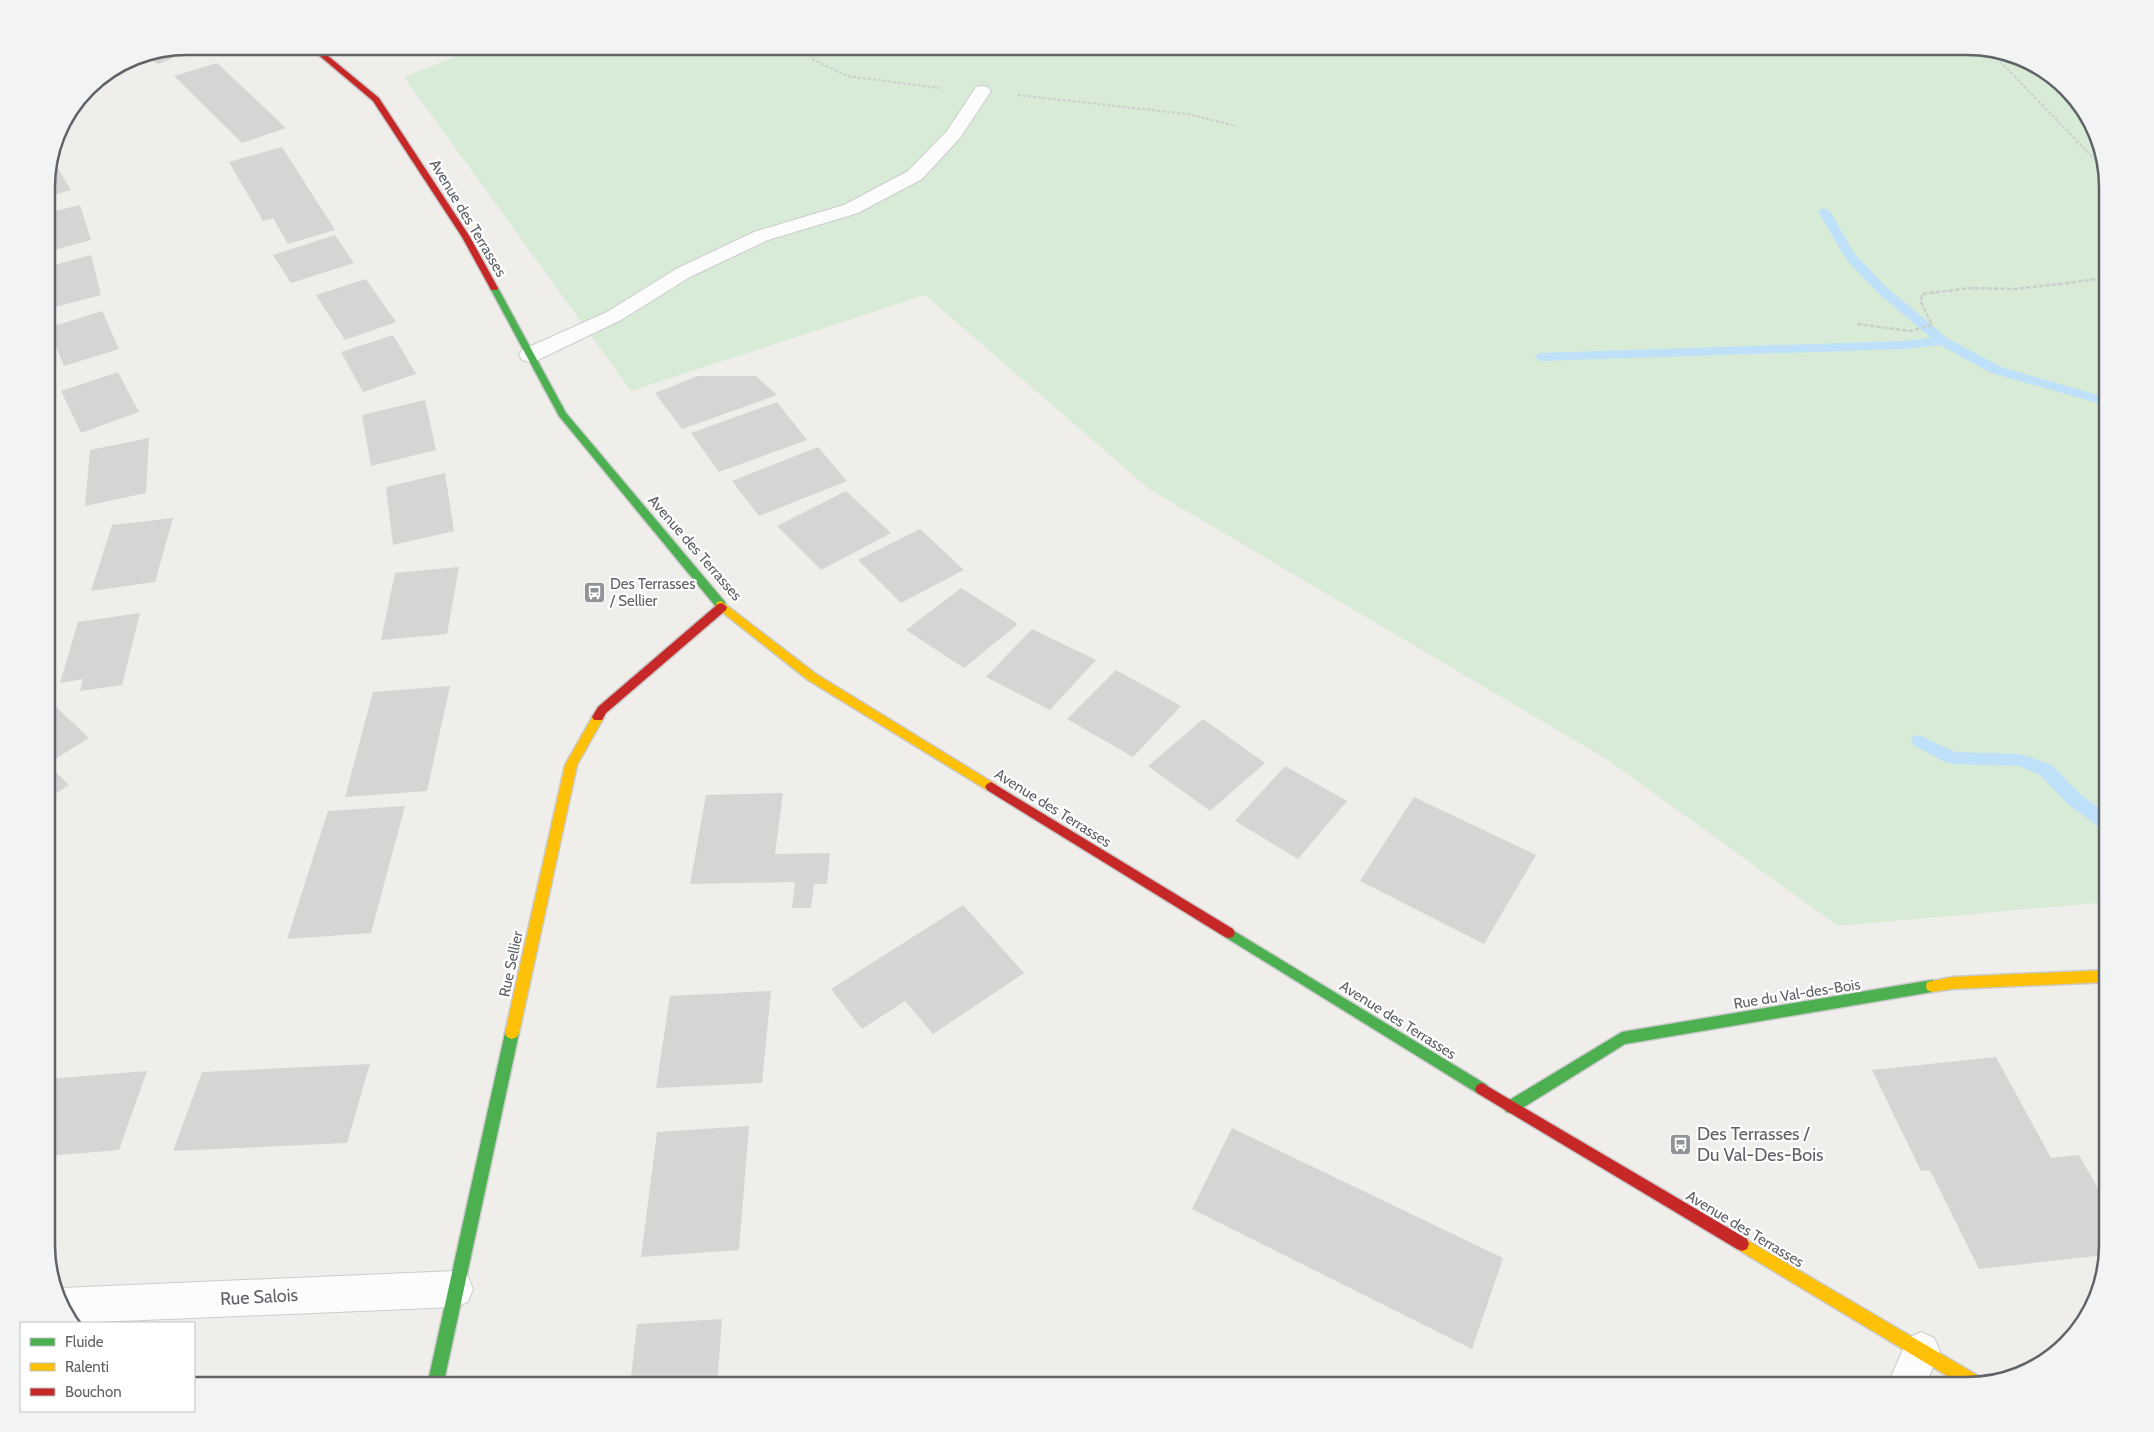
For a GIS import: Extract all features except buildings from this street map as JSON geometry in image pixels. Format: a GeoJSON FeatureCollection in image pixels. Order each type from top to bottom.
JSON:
{"type":"FeatureCollection","features":[{"type":"Feature","properties":{"kind":"street","name":"Avenue des Terrasses"},"geometry":{"type":"LineString","coordinates":[[322,55],[376,100],[466,237],[562,414],[722,607],[812,677],[1511,1107],[1964,1377]]}},
{"type":"Feature","properties":{"kind":"street"},"geometry":{"type":"LineString","coordinates":[[530,355],[614,316],[683,273],[761,236],[851,209],[915,176],[954,134],[982,91]]}},
{"type":"Feature","properties":{"kind":"street","name":"Rue Sellier"},"geometry":{"type":"LineString","coordinates":[[437,1377],[571,765],[602,710],[722,607]]}},
{"type":"Feature","properties":{"kind":"street","name":"Rue du Val-des-Bois"},"geometry":{"type":"LineString","coordinates":[[1511,1107],[1622,1038],[1952,983],[2099,976]]}},
{"type":"Feature","properties":{"kind":"street","name":"Rue Salois"},"geometry":{"type":"LineString","coordinates":[[70,1306],[455,1289]]}},
{"type":"Feature","properties":{"kind":"street"},"geometry":{"type":"LineString","coordinates":[[1910,1377],[1921,1351]]}},
{"type":"Feature","properties":{"kind":"path"},"geometry":{"type":"LineString","coordinates":[[1997,59],[2096,161]]}},
{"type":"Feature","properties":{"kind":"path"},"geometry":{"type":"LineString","coordinates":[[1857,324],[1910,331],[1932,325],[1921,302],[1922,294],[1970,288],[2016,289],[2099,279]]}},
{"type":"Feature","properties":{"kind":"green space"},"geometry":{"type":"Polygon","coordinates":[[[460,55],[1967,55],[2001,60],[2025,69],[2040,77],[2054,88],[2072,107],[2089,137],[2098,170],[2099,903],[1838,926],[1608,760],[1149,489],[925,295],[631,391],[404,77],[460,55]]]}},
{"type":"Feature","properties":{"kind":"waterway"},"geometry":{"type":"LineString","coordinates":[[1824,211],[1849,255],[1881,289],[1942,341]]}},
{"type":"Feature","properties":{"kind":"waterway"},"geometry":{"type":"LineString","coordinates":[[1540,357],[1904,345],[1942,341]]}},
{"type":"Feature","properties":{"kind":"waterway"},"geometry":{"type":"LineString","coordinates":[[1942,341],[1996,370],[2099,399]]}},
{"type":"Feature","properties":{"kind":"waterway"},"geometry":{"type":"LineString","coordinates":[[1919,741],[1953,758],[2020,760],[2046,770],[2075,800],[2099,817]]}},
{"type":"Feature","properties":{"kind":"traffic: fast"},"geometry":{"type":"LineString","coordinates":[[494,288],[562,414],[721,605]]}},
{"type":"Feature","properties":{"kind":"traffic: fast"},"geometry":{"type":"LineString","coordinates":[[1229,933],[1482,1089]]}},
{"type":"Feature","properties":{"kind":"traffic: fast"},"geometry":{"type":"LineString","coordinates":[[1511,1107],[1622,1038],[1932,986]]}},
{"type":"Feature","properties":{"kind":"traffic: fast"},"geometry":{"type":"LineString","coordinates":[[437,1377],[512,1033]]}},
{"type":"Feature","properties":{"kind":"traffic: slow"},"geometry":{"type":"LineString","coordinates":[[721,605],[812,677],[991,787]]}},
{"type":"Feature","properties":{"kind":"traffic: slow"},"geometry":{"type":"LineString","coordinates":[[512,1033],[571,765],[598,717]]}},
{"type":"Feature","properties":{"kind":"traffic: slow"},"geometry":{"type":"LineString","coordinates":[[1932,986],[1952,983],[2099,976]]}},
{"type":"Feature","properties":{"kind":"traffic: slow"},"geometry":{"type":"LineString","coordinates":[[1742,1244],[1964,1377]]}},
{"type":"Feature","properties":{"kind":"traffic: jam"},"geometry":{"type":"LineString","coordinates":[[322,55],[376,100],[466,237],[494,288]]}},
{"type":"Feature","properties":{"kind":"traffic: jam"},"geometry":{"type":"LineString","coordinates":[[598,717],[602,710],[722,607]]}},
{"type":"Feature","properties":{"kind":"traffic: jam"},"geometry":{"type":"LineString","coordinates":[[991,787],[1229,933]]}},
{"type":"Feature","properties":{"kind":"traffic: jam"},"geometry":{"type":"LineString","coordinates":[[1482,1089],[1742,1244]]}},
{"type":"Feature","properties":{"kind":"place","name":"Des Terrasses / Sellier"},"geometry":{"type":"Point","coordinates":[594,593]}},
{"type":"Feature","properties":{"kind":"place","name":"Des Terrasses / Du Val-Des-Bois"},"geometry":{"type":"Point","coordinates":[1681,1144]}}]}
